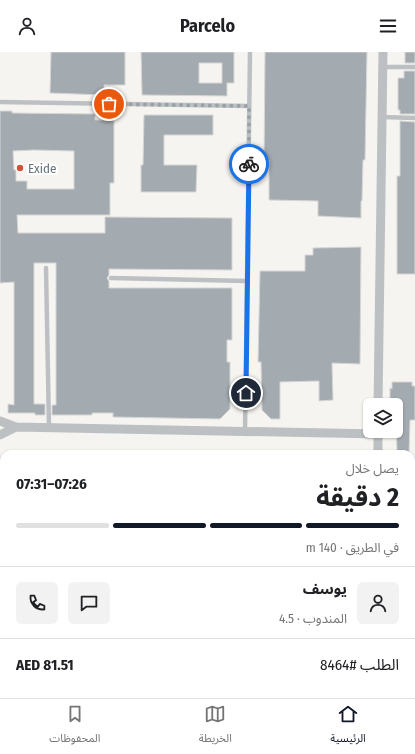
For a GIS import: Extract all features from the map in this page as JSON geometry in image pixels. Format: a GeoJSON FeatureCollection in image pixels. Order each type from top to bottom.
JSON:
{"type":"FeatureCollection","features":[{"type":"Feature","properties":{"kind":"street"},"geometry":{"type":"LineString","coordinates":[[378,398],[383,52]]}},
{"type":"Feature","properties":{"kind":"street"},"geometry":{"type":"LineString","coordinates":[[0,421],[16,427],[245,433],[363,433]]}},
{"type":"Feature","properties":{"kind":"street"},"geometry":{"type":"LineString","coordinates":[[0,436],[16,427]]}},
{"type":"Feature","properties":{"kind":"street"},"geometry":{"type":"LineString","coordinates":[[378,438],[378,450]]}},
{"type":"Feature","properties":{"kind":"lane"},"geometry":{"type":"LineString","coordinates":[[245,433],[250,52]]}},
{"type":"Feature","properties":{"kind":"lane"},"geometry":{"type":"LineString","coordinates":[[383,66],[415,67]]}},
{"type":"Feature","properties":{"kind":"lane"},"geometry":{"type":"LineString","coordinates":[[0,102],[249,106]]}},
{"type":"Feature","properties":{"kind":"lane"},"geometry":{"type":"LineString","coordinates":[[382,117],[415,118]]}},
{"type":"Feature","properties":{"kind":"lane"},"geometry":{"type":"LineString","coordinates":[[46,268],[49,428]]}},
{"type":"Feature","properties":{"kind":"lane"},"geometry":{"type":"LineString","coordinates":[[111,278],[247,281]]}},
{"type":"Feature","properties":{"kind":"building"},"geometry":{"type":"Polygon","coordinates":[[[51,52],[125,52],[125,85],[104,85],[104,95],[50,93],[51,52]]]}},
{"type":"Feature","properties":{"kind":"building"},"geometry":{"type":"Polygon","coordinates":[[[141,52],[234,52],[234,83],[227,83],[227,96],[142,95],[141,52]],[[199,63],[199,83],[222,83],[222,63],[199,63]]]}},
{"type":"Feature","properties":{"kind":"building"},"geometry":{"type":"Polygon","coordinates":[[[265,52],[367,52],[365,160],[363,160],[361,218],[318,216],[318,201],[269,200],[269,160],[264,160],[265,52]]]}},
{"type":"Feature","properties":{"kind":"building"},"geometry":{"type":"Polygon","coordinates":[[[405,52],[415,52],[415,63],[405,63],[405,52]]]}},
{"type":"Feature","properties":{"kind":"building"},"geometry":{"type":"Polygon","coordinates":[[[404,71],[415,71],[415,114],[400,114],[400,110],[398,110],[398,78],[404,78],[404,71]]]}},
{"type":"Feature","properties":{"kind":"building"},"geometry":{"type":"Polygon","coordinates":[[[0,111],[12,111],[12,113],[95,114],[95,120],[114,120],[114,183],[110,183],[110,215],[17,215],[18,233],[105,233],[105,217],[232,218],[232,270],[109,269],[109,275],[107,278],[109,281],[109,288],[232,288],[232,340],[227,340],[227,362],[230,362],[230,409],[220,419],[113,417],[113,413],[92,413],[92,415],[52,415],[52,405],[56,405],[56,263],[34,263],[34,404],[45,404],[45,415],[35,415],[35,413],[8,413],[8,404],[14,405],[14,282],[0,283],[0,111]],[[13,151],[16,181],[27,181],[27,189],[74,189],[74,151],[13,151]]]}},
{"type":"Feature","properties":{"kind":"building"},"geometry":{"type":"Polygon","coordinates":[[[144,115],[213,115],[213,135],[164,135],[164,165],[197,165],[196,192],[141,192],[144,115]]]}},
{"type":"Feature","properties":{"kind":"building"},"geometry":{"type":"Polygon","coordinates":[[[400,121],[415,122],[415,274],[397,274],[397,176],[400,176],[400,121]]]}},
{"type":"Feature","properties":{"kind":"building"},"geometry":{"type":"Polygon","coordinates":[[[361,247],[360,364],[332,363],[333,400],[319,401],[319,381],[280,382],[280,419],[271,419],[262,410],[261,362],[258,362],[260,271],[305,271],[305,255],[313,255],[313,248],[361,247]]]}},
{"type":"Feature","properties":{"kind":"building"},"geometry":{"type":"Polygon","coordinates":[[[392,382],[412,382],[412,386],[415,386],[415,420],[410,420],[409,450],[397,450],[397,438],[403,438],[403,398],[390,398],[390,388],[392,389],[392,382]]]}},
{"type":"Feature","properties":{"kind":"way so far"},"geometry":{"type":"LineString","coordinates":[[109,104],[249,106],[249,164]]}},
{"type":"Feature","properties":{"kind":"place","name":"Exide"},"geometry":{"type":"Point","coordinates":[20,168]}},
{"type":"Feature","properties":{"kind":"route"},"geometry":{"type":"LineString","coordinates":[[246,393],[249,164]]}}]}
